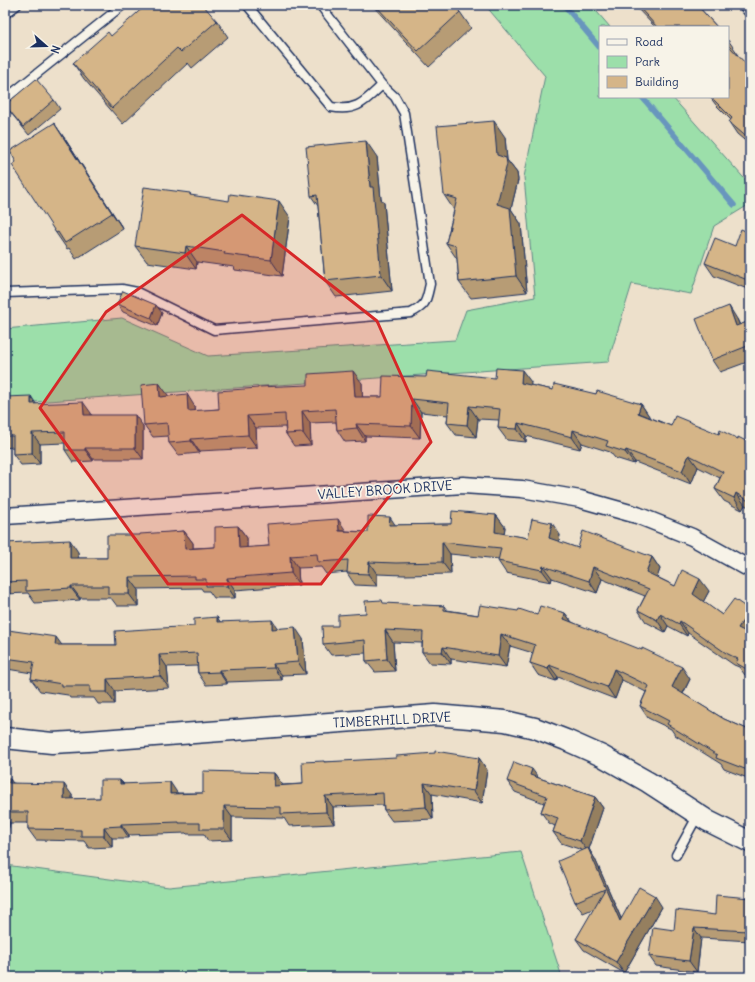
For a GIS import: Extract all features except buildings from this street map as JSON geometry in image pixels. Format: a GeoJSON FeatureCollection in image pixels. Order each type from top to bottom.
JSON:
{"type":"FeatureCollection","features":[{"type":"Feature","properties":{"kind":"street","name":"VALLEY BROOK DRIVE"},"geometry":{"type":"LineString","coordinates":[[5,516],[463,485],[522,489],[580,499],[637,515],[692,537],[750,569]]}},
{"type":"Feature","properties":{"kind":"street","name":"TIMBERHILL DRIVE"},"geometry":{"type":"LineString","coordinates":[[5,738],[52,743],[88,742],[435,715],[476,717],[505,721],[535,728],[602,756],[648,782],[698,815],[750,842]]}},
{"type":"Feature","properties":{"kind":"lane"},"geometry":{"type":"LineString","coordinates":[[5,14],[17,5]]}},
{"type":"Feature","properties":{"kind":"lane"},"geometry":{"type":"LineString","coordinates":[[5,99],[122,5]]}},
{"type":"Feature","properties":{"kind":"lane"},"geometry":{"type":"LineString","coordinates":[[247,5],[331,107],[342,109],[359,106],[382,85]]}},
{"type":"Feature","properties":{"kind":"lane"},"geometry":{"type":"LineString","coordinates":[[5,294],[122,289],[137,292],[214,330],[411,313],[422,307],[427,298],[430,284],[404,113],[395,98],[382,85],[320,5]]}},
{"type":"Feature","properties":{"kind":"lane"},"geometry":{"type":"LineString","coordinates":[[676,855],[698,815]]}},
{"type":"Feature","properties":{"kind":"highlighted area"},"geometry":{"type":"Polygon","coordinates":[[[242,215],[377,321],[431,442],[321,584],[168,584],[40,408],[106,312],[242,215]]]}},
{"type":"Feature","properties":{"kind":"green space"},"geometry":{"type":"Polygon","coordinates":[[[485,5],[591,5],[609,26],[599,26],[599,98],[673,98],[750,185],[750,204],[714,226],[691,294],[632,284],[608,362],[5,404],[5,329],[122,318],[208,356],[455,340],[466,310],[535,297],[524,177],[545,76],[485,5]]]}},
{"type":"Feature","properties":{"kind":"green space"},"geometry":{"type":"Polygon","coordinates":[[[521,852],[562,977],[5,977],[5,865],[169,887],[521,852]]]}},
{"type":"Feature","properties":{"kind":"waterway"},"geometry":{"type":"LineString","coordinates":[[564,5],[599,47]]}},
{"type":"Feature","properties":{"kind":"waterway"},"geometry":{"type":"LineString","coordinates":[[643,98],[734,205]]}}]}
